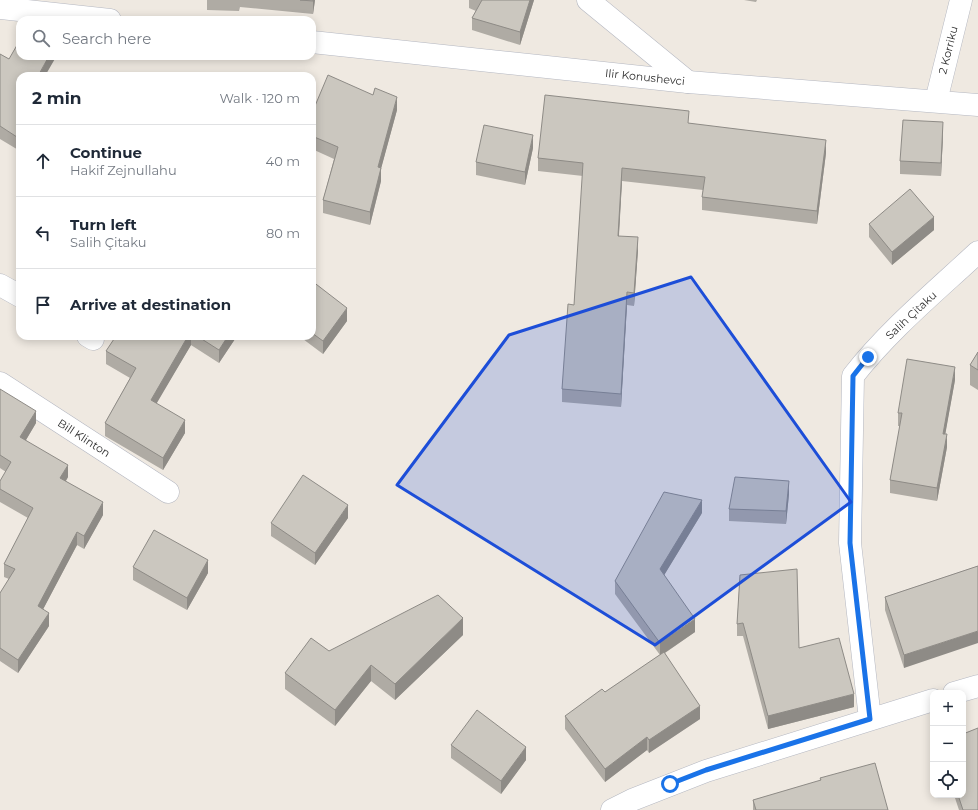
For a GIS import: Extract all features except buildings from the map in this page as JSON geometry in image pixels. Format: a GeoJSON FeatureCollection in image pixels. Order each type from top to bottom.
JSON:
{"type":"FeatureCollection","features":[{"type":"Feature","properties":{"kind":"street"},"geometry":{"type":"LineString","coordinates":[[588,0],[688,82]]}},
{"type":"Feature","properties":{"kind":"street","name":"2 Korriku"},"geometry":{"type":"LineString","coordinates":[[936,101],[961,0]]}},
{"type":"Feature","properties":{"kind":"street"},"geometry":{"type":"LineString","coordinates":[[0,8],[73,16]]}},
{"type":"Feature","properties":{"kind":"street","name":"Ilir Konushevci"},"geometry":{"type":"LineString","coordinates":[[316,42],[688,82],[978,105]]}},
{"type":"Feature","properties":{"kind":"street","name":"Salih Çitaku"},"geometry":{"type":"LineString","coordinates":[[870,719],[850,543],[853,376],[893,330],[978,252]]}},
{"type":"Feature","properties":{"kind":"street"},"geometry":{"type":"LineString","coordinates":[[0,285],[16,294]]}},
{"type":"Feature","properties":{"kind":"street","name":"Bill Klinton"},"geometry":{"type":"LineString","coordinates":[[0,383],[168,492]]}},
{"type":"Feature","properties":{"kind":"street"},"geometry":{"type":"LineString","coordinates":[[964,690],[978,686]]}},
{"type":"Feature","properties":{"kind":"street"},"geometry":{"type":"LineString","coordinates":[[612,810],[632,800],[706,770],[930,701]]}},
{"type":"Feature","properties":{"kind":"highlighted area"},"geometry":{"type":"Polygon","coordinates":[[[691,277],[851,502],[655,645],[397,485],[509,335],[691,277]]]}},
{"type":"Feature","properties":{"kind":"route"},"geometry":{"type":"LineString","coordinates":[[670,784],[706,770],[870,719],[850,543],[853,376],[868,357]]}}]}
